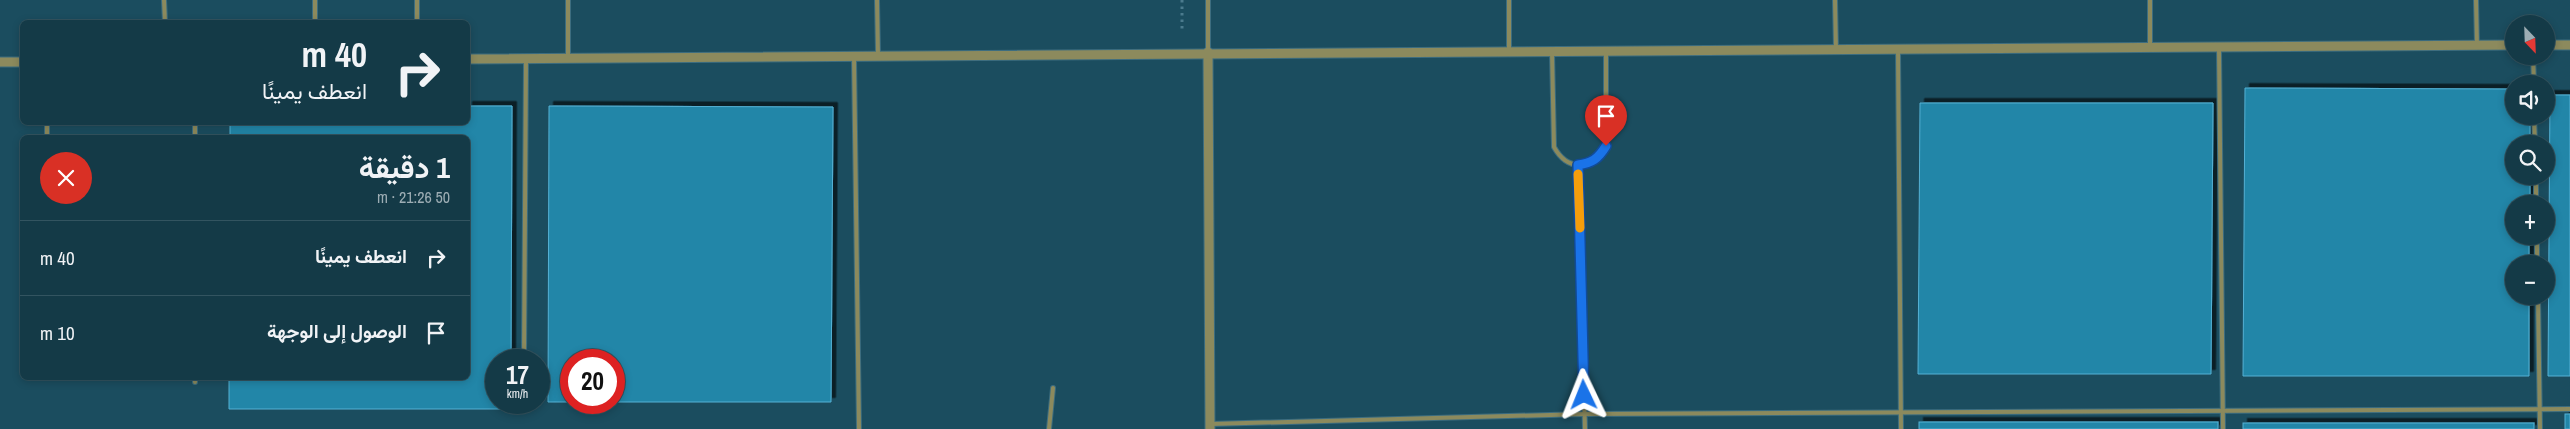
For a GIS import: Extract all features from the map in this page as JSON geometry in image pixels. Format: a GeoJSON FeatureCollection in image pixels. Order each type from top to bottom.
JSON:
{"type":"FeatureCollection","features":[{"type":"Feature","properties":{"kind":"street"},"geometry":{"type":"LineString","coordinates":[[2555,45],[2570,45]]}},
{"type":"Feature","properties":{"kind":"street"},"geometry":{"type":"LineString","coordinates":[[470,59],[878,57],[1208,52],[2505,46]]}},
{"type":"Feature","properties":{"kind":"street"},"geometry":{"type":"LineString","coordinates":[[1208,52],[1210,426]]}},
{"type":"Feature","properties":{"kind":"street"},"geometry":{"type":"LineString","coordinates":[[0,62],[20,62]]}},
{"type":"Feature","properties":{"kind":"lane"},"geometry":{"type":"LineString","coordinates":[[164,0],[165,20]]}},
{"type":"Feature","properties":{"kind":"lane"},"geometry":{"type":"LineString","coordinates":[[315,0],[315,20]]}},
{"type":"Feature","properties":{"kind":"lane"},"geometry":{"type":"LineString","coordinates":[[417,0],[417,20]]}},
{"type":"Feature","properties":{"kind":"lane"},"geometry":{"type":"LineString","coordinates":[[568,0],[568,58]]}},
{"type":"Feature","properties":{"kind":"lane"},"geometry":{"type":"LineString","coordinates":[[877,0],[878,57]]}},
{"type":"Feature","properties":{"kind":"lane"},"geometry":{"type":"LineString","coordinates":[[1208,0],[1208,52]]}},
{"type":"Feature","properties":{"kind":"lane"},"geometry":{"type":"LineString","coordinates":[[1509,0],[1509,51]]}},
{"type":"Feature","properties":{"kind":"lane"},"geometry":{"type":"LineString","coordinates":[[1835,0],[1836,50]]}},
{"type":"Feature","properties":{"kind":"lane"},"geometry":{"type":"LineString","coordinates":[[2150,0],[2150,48]]}},
{"type":"Feature","properties":{"kind":"lane"},"geometry":{"type":"LineString","coordinates":[[2476,0],[2477,46]]}},
{"type":"Feature","properties":{"kind":"lane"},"geometry":{"type":"LineString","coordinates":[[2219,48],[2224,429]]}},
{"type":"Feature","properties":{"kind":"lane"},"geometry":{"type":"LineString","coordinates":[[1552,50],[1554,147],[1559,156],[1567,163],[1578,165],[1590,164],[1600,157],[1606,146],[1606,50]]}},
{"type":"Feature","properties":{"kind":"lane"},"geometry":{"type":"LineString","coordinates":[[1898,50],[1901,429]]}},
{"type":"Feature","properties":{"kind":"lane"},"geometry":{"type":"LineString","coordinates":[[854,57],[859,429]]}},
{"type":"Feature","properties":{"kind":"lane"},"geometry":{"type":"LineString","coordinates":[[524,349],[526,58]]}},
{"type":"Feature","properties":{"kind":"lane"},"geometry":{"type":"LineString","coordinates":[[1578,165],[1585,429]]}},
{"type":"Feature","properties":{"kind":"lane"},"geometry":{"type":"LineString","coordinates":[[2538,305],[2540,429]]}},
{"type":"Feature","properties":{"kind":"lane"},"geometry":{"type":"LineString","coordinates":[[1049,429],[1053,388]]}},
{"type":"Feature","properties":{"kind":"lane"},"geometry":{"type":"LineString","coordinates":[[1210,426],[1585,414],[2570,409]]}},
{"type":"Feature","properties":{"kind":"path"},"geometry":{"type":"LineString","coordinates":[[1182,0],[1182,53]]}},
{"type":"Feature","properties":{"kind":"building"},"geometry":{"type":"Polygon","coordinates":[[[2245,88],[2505,89],[2505,125],[2530,125],[2530,135],[2505,135],[2505,185],[2530,185],[2530,195],[2505,195],[2505,245],[2529,245],[2529,255],[2505,255],[2505,305],[2529,305],[2529,376],[2243,376],[2245,88]]]}},
{"type":"Feature","properties":{"kind":"building"},"geometry":{"type":"Polygon","coordinates":[[[2555,95],[2570,95],[2570,376],[2548,376],[2549,305],[2555,305],[2555,255],[2549,255],[2549,245],[2555,245],[2555,195],[2549,195],[2549,185],[2555,185],[2555,135],[2550,135],[2550,125],[2555,125],[2555,95]]]}},
{"type":"Feature","properties":{"kind":"building"},"geometry":{"type":"Polygon","coordinates":[[[1920,103],[2213,103],[2211,374],[1918,374],[1920,103]]]}},
{"type":"Feature","properties":{"kind":"building"},"geometry":{"type":"Polygon","coordinates":[[[470,106],[512,106],[511,349],[485,349],[485,409],[229,409],[229,380],[470,380],[470,135],[230,135],[230,125],[470,125],[470,106]]]}},
{"type":"Feature","properties":{"kind":"building"},"geometry":{"type":"Polygon","coordinates":[[[549,106],[833,107],[831,402],[625,402],[625,349],[560,349],[560,402],[550,402],[550,349],[548,349],[549,106]]]}},
{"type":"Feature","properties":{"kind":"building"},"geometry":{"type":"Polygon","coordinates":[[[2565,414],[2570,414],[2570,429],[2565,429],[2565,414]]]}},
{"type":"Feature","properties":{"kind":"building"},"geometry":{"type":"Polygon","coordinates":[[[1919,422],[2218,422],[2218,429],[1919,429],[1919,422]]]}},
{"type":"Feature","properties":{"kind":"building"},"geometry":{"type":"Polygon","coordinates":[[[2243,423],[2534,423],[2534,429],[2243,429],[2243,423]]]}},
{"type":"Feature","properties":{"kind":"slow traffic"},"geometry":{"type":"LineString","coordinates":[[1578,174],[1580,228]]}},
{"type":"Feature","properties":{"kind":"route"},"geometry":{"type":"LineString","coordinates":[[1584,395],[1578,165],[1590,164],[1600,157],[1606,146]]}}]}
